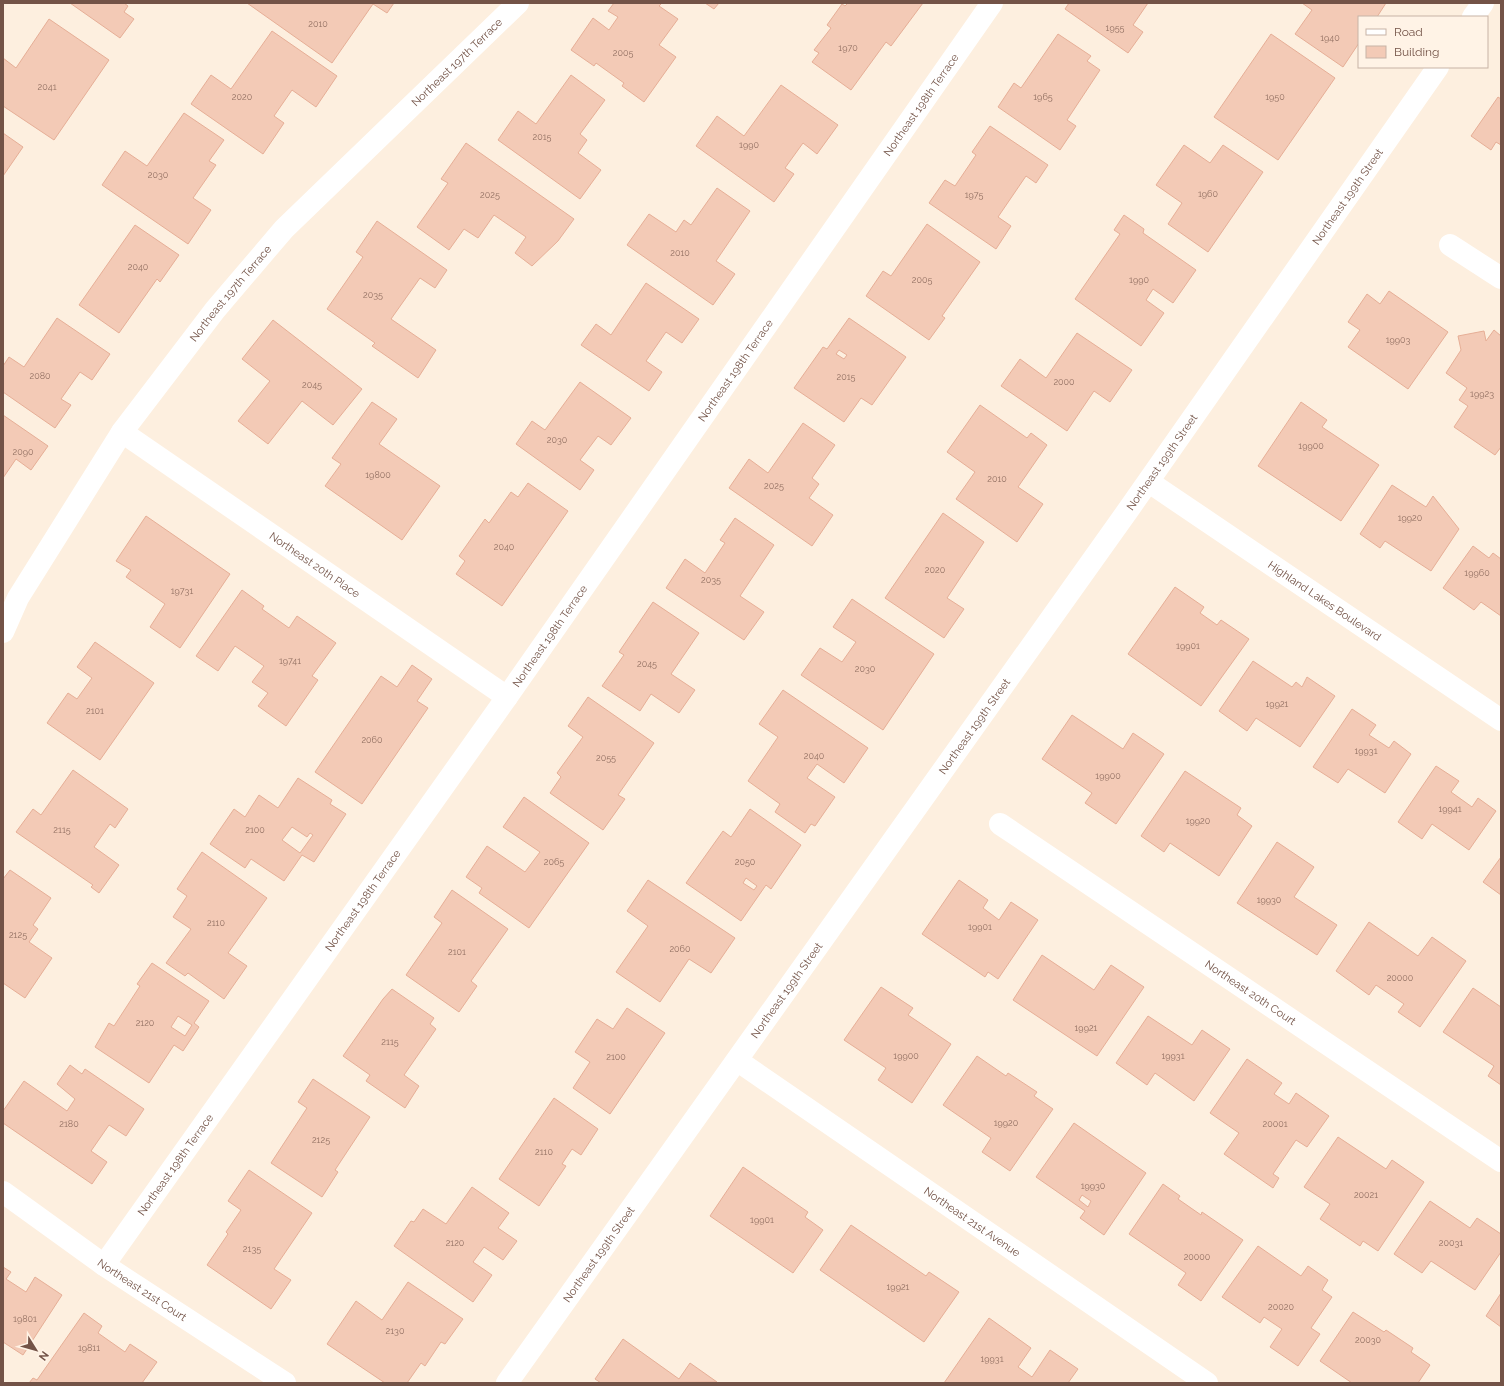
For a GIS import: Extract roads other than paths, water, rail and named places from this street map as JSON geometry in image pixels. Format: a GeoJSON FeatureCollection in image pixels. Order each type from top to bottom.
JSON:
{"type":"FeatureCollection","features":[{"type":"Feature","properties":{"kind":"street","name":"Northeast 197th Terrace"},"geometry":{"type":"LineString","coordinates":[[3,632],[18,598],[122,432],[215,310],[284,229],[518,3]]}},
{"type":"Feature","properties":{"kind":"street","name":"Northeast 198th Terrace"},"geometry":{"type":"LineString","coordinates":[[104,1265],[507,697],[992,3]]}},
{"type":"Feature","properties":{"kind":"street"},"geometry":{"type":"LineString","coordinates":[[1474,16],[1483,3]]}},
{"type":"Feature","properties":{"kind":"street","name":"Northeast 199th Street"},"geometry":{"type":"LineString","coordinates":[[507,1383],[738,1061],[1149,482],[1437,68]]}},
{"type":"Feature","properties":{"kind":"street"},"geometry":{"type":"LineString","coordinates":[[1450,245],[1501,278]]}},
{"type":"Feature","properties":{"kind":"street","name":"Northeast 20th Place"},"geometry":{"type":"LineString","coordinates":[[122,432],[507,697]]}},
{"type":"Feature","properties":{"kind":"street","name":"Highland Lakes Boulevard"},"geometry":{"type":"LineString","coordinates":[[1149,482],[1501,720]]}},
{"type":"Feature","properties":{"kind":"street","name":"Northeast 20th Court"},"geometry":{"type":"LineString","coordinates":[[1000,824],[1501,1161]]}},
{"type":"Feature","properties":{"kind":"street","name":"Northeast 21st Avenue"},"geometry":{"type":"LineString","coordinates":[[738,1061],[1207,1383]]}},
{"type":"Feature","properties":{"kind":"street","name":"Northeast 21st Court"},"geometry":{"type":"LineString","coordinates":[[3,1192],[104,1265],[285,1383]]}}]}
